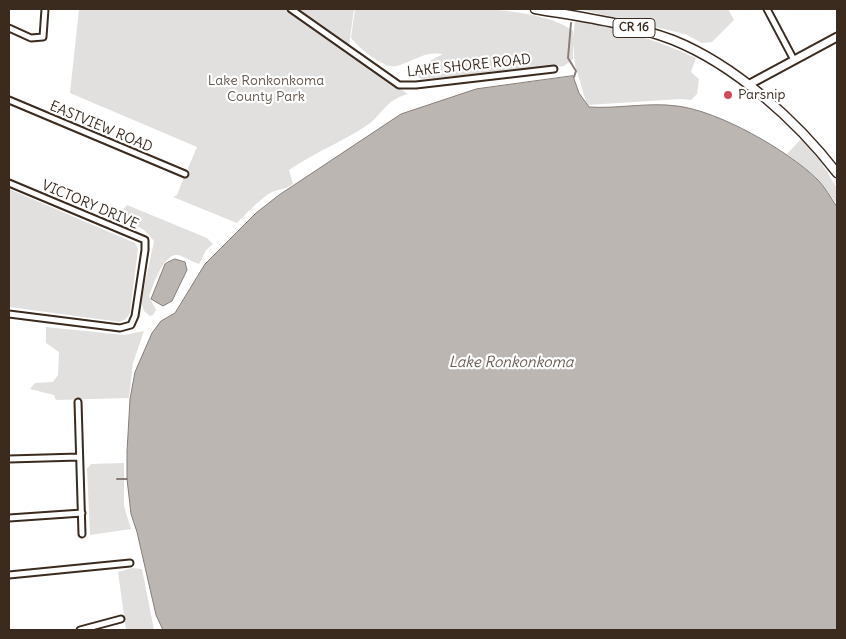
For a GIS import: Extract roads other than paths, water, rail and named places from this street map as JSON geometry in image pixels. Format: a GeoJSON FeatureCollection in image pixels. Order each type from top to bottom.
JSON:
{"type":"FeatureCollection","features":[{"type":"Feature","properties":{"kind":"main road","name":"CR 16"},"geometry":{"type":"LineString","coordinates":[[535,9],[633,28],[673,40],[720,66],[748,86],[802,132],[837,173]]}},
{"type":"Feature","properties":{"kind":"street"},"geometry":{"type":"LineString","coordinates":[[9,28],[31,38],[43,38],[45,9]]}},
{"type":"Feature","properties":{"kind":"street","name":"LAKE SHORE ROAD"},"geometry":{"type":"LineString","coordinates":[[291,9],[400,85],[416,85],[554,68]]}},
{"type":"Feature","properties":{"kind":"street"},"geometry":{"type":"LineString","coordinates":[[766,9],[794,60]]}},
{"type":"Feature","properties":{"kind":"street"},"geometry":{"type":"LineString","coordinates":[[748,86],[837,36]]}},
{"type":"Feature","properties":{"kind":"street","name":"EASTVIEW ROAD"},"geometry":{"type":"LineString","coordinates":[[9,100],[185,174]]}},
{"type":"Feature","properties":{"kind":"street","name":"VICTORY DRIVE"},"geometry":{"type":"LineString","coordinates":[[9,183],[145,240],[146,250],[135,316],[131,325],[120,328],[9,314]]}},
{"type":"Feature","properties":{"kind":"street"},"geometry":{"type":"LineString","coordinates":[[78,402],[82,534]]}},
{"type":"Feature","properties":{"kind":"street"},"geometry":{"type":"LineString","coordinates":[[9,459],[79,457]]}},
{"type":"Feature","properties":{"kind":"street"},"geometry":{"type":"LineString","coordinates":[[9,518],[82,513]]}},
{"type":"Feature","properties":{"kind":"street"},"geometry":{"type":"LineString","coordinates":[[9,574],[130,564]]}},
{"type":"Feature","properties":{"kind":"street"},"geometry":{"type":"LineString","coordinates":[[80,630],[121,619]]}},
{"type":"Feature","properties":{"kind":"water","name":"Lake Ronkonkoma"},"geometry":{"type":"Polygon","coordinates":[[[573,76],[579,93],[589,107],[677,106],[694,109],[732,124],[771,144],[804,168],[820,182],[837,207],[837,630],[163,630],[156,615],[131,514],[127,479],[130,399],[135,372],[152,333],[161,321],[175,313],[205,264],[256,213],[279,195],[401,114],[476,89],[573,76]]]}},
{"type":"Feature","properties":{"kind":"water"},"geometry":{"type":"Polygon","coordinates":[[[175,259],[185,262],[187,270],[172,301],[163,306],[151,299],[165,264],[175,259]]]}},
{"type":"Feature","properties":{"kind":"waterway"},"geometry":{"type":"LineString","coordinates":[[571,23],[568,58],[576,71],[574,77]]}},
{"type":"Feature","properties":{"kind":"waterway"},"geometry":{"type":"LineString","coordinates":[[117,479],[127,479]]}},
{"type":"Feature","properties":{"kind":"place","name":"Parsnip"},"geometry":{"type":"Point","coordinates":[728,95]}},
{"type":"Feature","properties":{"kind":"park label","name":"Lake Ronkonkoma County Park"},"geometry":{"type":"Point","coordinates":[266,89]}}]}
